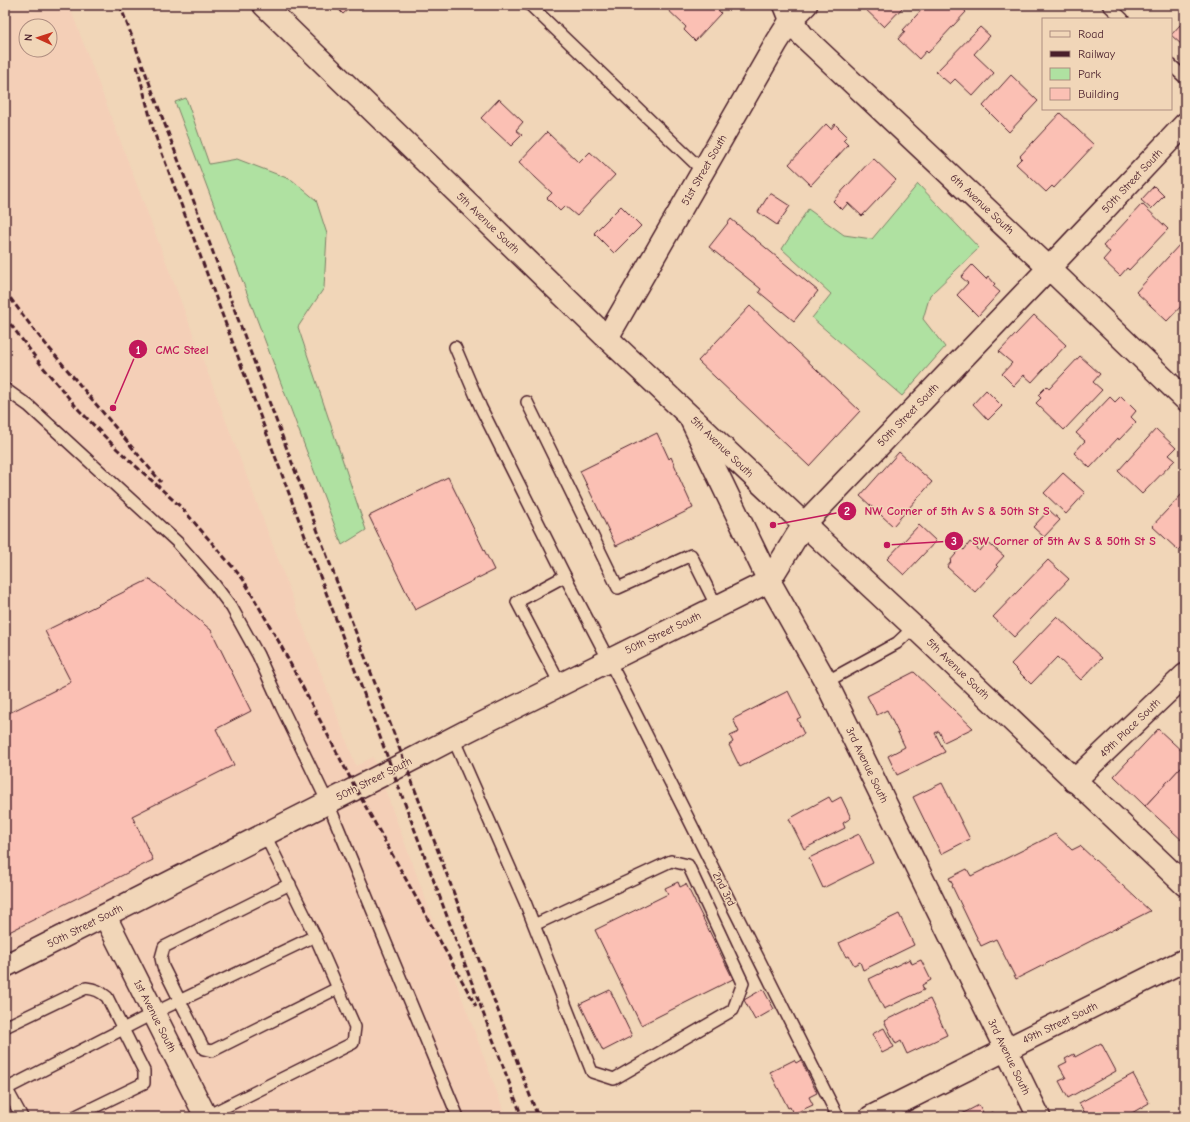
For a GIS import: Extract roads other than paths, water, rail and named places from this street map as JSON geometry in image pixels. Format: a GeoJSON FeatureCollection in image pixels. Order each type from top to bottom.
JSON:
{"type":"FeatureCollection","features":[{"type":"Feature","properties":{"kind":"street","name":"5th Avenue South"},"geometry":{"type":"LineString","coordinates":[[264,5],[607,338],[1185,885]]}},
{"type":"Feature","properties":{"kind":"street","name":"51st Street South"},"geometry":{"type":"LineString","coordinates":[[607,338],[794,10]]}},
{"type":"Feature","properties":{"kind":"street","name":"6th Avenue South"},"geometry":{"type":"LineString","coordinates":[[794,10],[803,36],[1049,268],[1185,399]]}},
{"type":"Feature","properties":{"kind":"street","name":"50th Street South"},"geometry":{"type":"LineString","coordinates":[[5,966],[560,684],[769,581],[804,524],[1185,124]]}},
{"type":"Feature","properties":{"kind":"street","name":"3rd Avenue South"},"geometry":{"type":"LineString","coordinates":[[690,416],[769,581],[826,682],[1039,1117]]}},
{"type":"Feature","properties":{"kind":"street","name":"49th Place South"},"geometry":{"type":"LineString","coordinates":[[1074,780],[1185,675]]}},
{"type":"Feature","properties":{"kind":"street","name":"1st Avenue South"},"geometry":{"type":"LineString","coordinates":[[105,916],[205,1117]]}},
{"type":"Feature","properties":{"kind":"street","name":"49th Street South"},"geometry":{"type":"LineString","coordinates":[[871,1117],[1185,960]]}},
{"type":"Feature","properties":{"kind":"lane"},"geometry":{"type":"LineString","coordinates":[[530,5],[703,171]]}},
{"type":"Feature","properties":{"kind":"lane"},"geometry":{"type":"LineString","coordinates":[[1108,5],[1122,18]]}},
{"type":"Feature","properties":{"kind":"lane"},"geometry":{"type":"LineString","coordinates":[[1172,66],[1185,78]]}},
{"type":"Feature","properties":{"kind":"lane","name":"2nd 3rd"},"geometry":{"type":"LineString","coordinates":[[456,347],[481,408],[838,1117]]}},
{"type":"Feature","properties":{"kind":"lane"},"geometry":{"type":"LineString","coordinates":[[5,389],[29,406],[177,542],[214,584],[232,608],[258,655],[328,803],[458,1117]]}},
{"type":"Feature","properties":{"kind":"lane"},"geometry":{"type":"LineString","coordinates":[[527,402],[618,588],[691,555],[717,607]]}},
{"type":"Feature","properties":{"kind":"lane"},"geometry":{"type":"LineString","coordinates":[[560,684],[517,602],[565,576]]}},
{"type":"Feature","properties":{"kind":"lane"},"geometry":{"type":"LineString","coordinates":[[826,682],[897,643],[914,627]]}},
{"type":"Feature","properties":{"kind":"lane"},"geometry":{"type":"LineString","coordinates":[[453,738],[534,925],[592,1072],[614,1079],[733,1010],[743,983],[688,865],[671,861],[534,925]]}},
{"type":"Feature","properties":{"kind":"lane"},"geometry":{"type":"LineString","coordinates":[[205,1117],[353,1043],[355,1027],[315,936],[265,835]]}},
{"type":"Feature","properties":{"kind":"lane"},"geometry":{"type":"LineString","coordinates":[[290,884],[164,947],[161,958],[163,967],[204,1049],[212,1051],[338,988]]}},
{"type":"Feature","properties":{"kind":"lane"},"geometry":{"type":"LineString","coordinates":[[22,1117],[6,1087],[180,1000],[315,936]]}},
{"type":"Feature","properties":{"kind":"lane"},"geometry":{"type":"LineString","coordinates":[[5,1027],[86,988],[94,989],[107,997],[144,1071],[144,1083],[74,1117]]}},
{"type":"Feature","properties":{"kind":"railway"},"geometry":{"type":"LineString","coordinates":[[120,5],[538,1117]]}},
{"type":"Feature","properties":{"kind":"railway"},"geometry":{"type":"LineString","coordinates":[[137,66],[154,132],[522,1117]]}},
{"type":"Feature","properties":{"kind":"railway"},"geometry":{"type":"LineString","coordinates":[[5,291],[34,330],[161,482]]}},
{"type":"Feature","properties":{"kind":"railway"},"geometry":{"type":"LineString","coordinates":[[5,317],[42,366],[79,410],[117,449],[181,507],[243,579],[279,642],[356,789],[476,1006]]}},
{"type":"Feature","properties":{"kind":"place","name":"CMC Steel"},"geometry":{"type":"Point","coordinates":[113,408]}},
{"type":"Feature","properties":{"kind":"place","name":"NW Corner of 5th Av S & 50th St S"},"geometry":{"type":"Point","coordinates":[773,525]}},
{"type":"Feature","properties":{"kind":"place","name":"SW Corner of 5th Av S & 50th St S"},"geometry":{"type":"Point","coordinates":[887,545]}}]}
